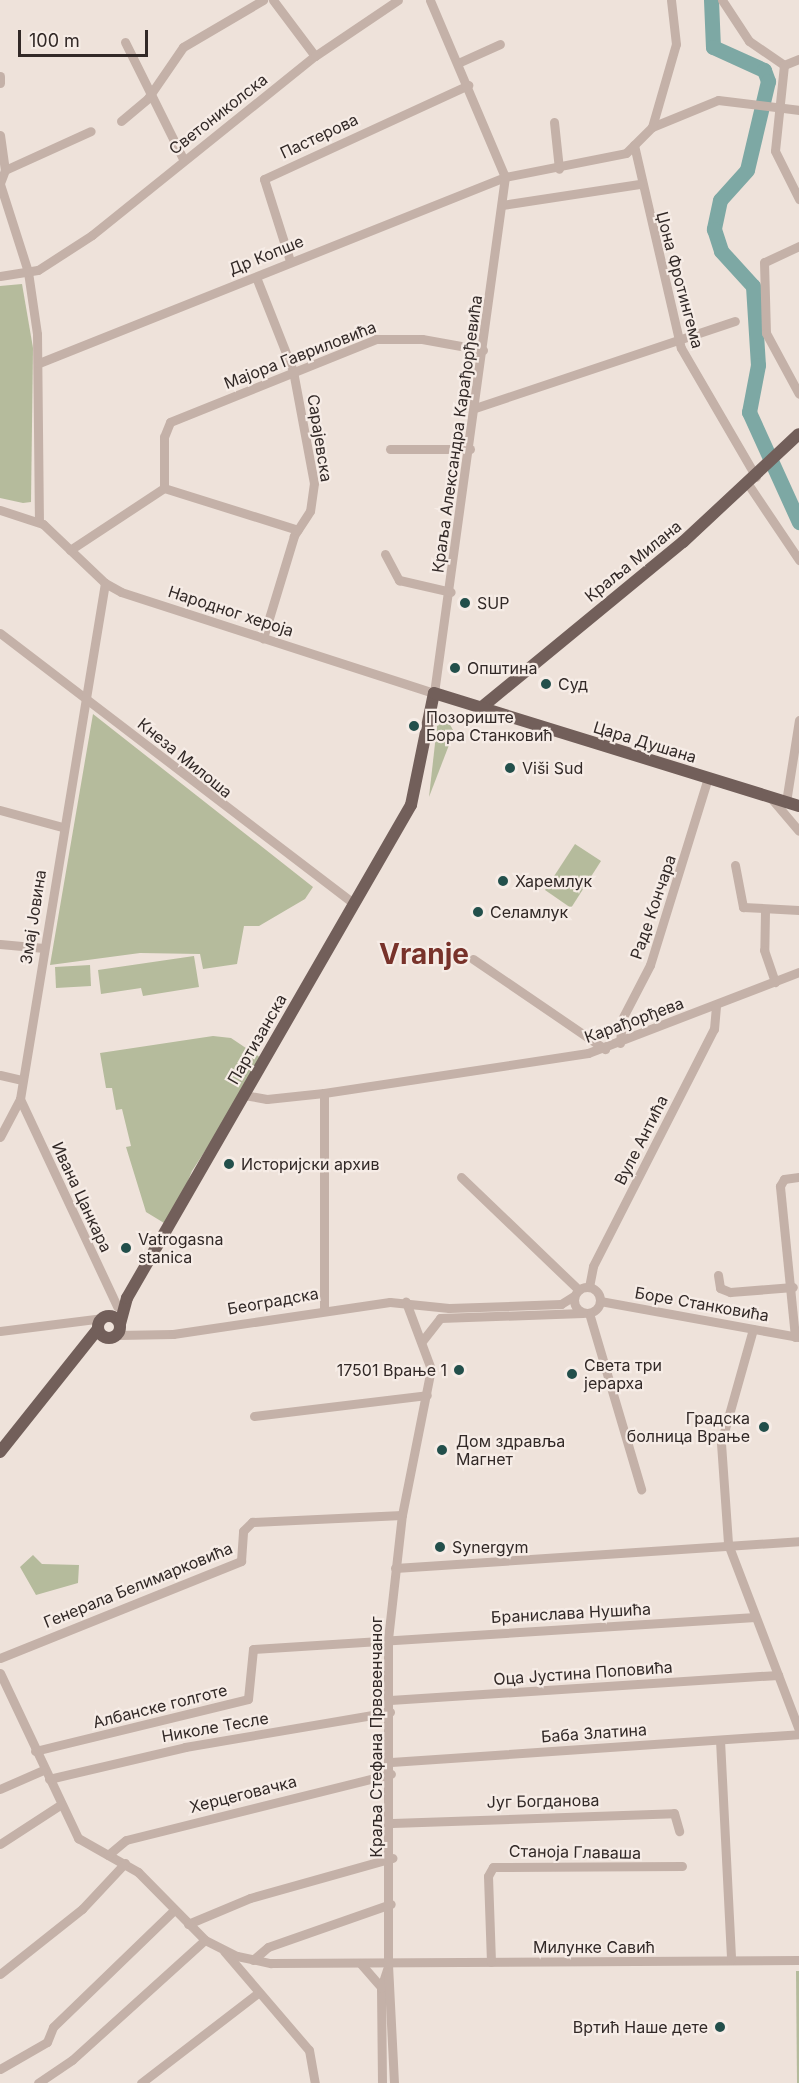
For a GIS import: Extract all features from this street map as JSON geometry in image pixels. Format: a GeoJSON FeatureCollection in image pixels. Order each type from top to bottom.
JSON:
{"type":"FeatureCollection","features":[{"type":"Feature","properties":{"kind":"main road","name":"Краља Милана"},"geometry":{"type":"LineString","coordinates":[[482,707],[752,480],[799,434]]}},
{"type":"Feature","properties":{"kind":"main road","name":"Цара Душана"},"geometry":{"type":"LineString","coordinates":[[434,693],[799,806]]}},
{"type":"Feature","properties":{"kind":"main road","name":"Партизанска"},"geometry":{"type":"LineString","coordinates":[[107,1327],[128,1298],[415,797],[434,693]]}},
{"type":"Feature","properties":{"kind":"main road","name":"Партизанска"},"geometry":{"type":"LineString","coordinates":[[107,1327],[117,1306],[128,1298]]}},
{"type":"Feature","properties":{"kind":"main road"},"geometry":{"type":"LineString","coordinates":[[0,1452],[89,1345],[107,1327]]}},
{"type":"Feature","properties":{"kind":"street"},"geometry":{"type":"LineString","coordinates":[[121,121],[148,98],[183,47],[263,0]]}},
{"type":"Feature","properties":{"kind":"street"},"geometry":{"type":"LineString","coordinates":[[273,0],[315,56]]}},
{"type":"Feature","properties":{"kind":"street","name":"Светониколска"},"geometry":{"type":"LineString","coordinates":[[0,276],[28,272],[48,265],[136,204],[183,159],[315,56],[384,4],[398,0]]}},
{"type":"Feature","properties":{"kind":"street"},"geometry":{"type":"LineString","coordinates":[[430,0],[468,85],[505,177]]}},
{"type":"Feature","properties":{"kind":"street"},"geometry":{"type":"LineString","coordinates":[[652,127],[676,44],[671,0]]}},
{"type":"Feature","properties":{"kind":"street"},"geometry":{"type":"LineString","coordinates":[[722,0],[749,41],[784,65]]}},
{"type":"Feature","properties":{"kind":"street"},"geometry":{"type":"LineString","coordinates":[[125,42],[148,98],[183,159]]}},
{"type":"Feature","properties":{"kind":"street"},"geometry":{"type":"LineString","coordinates":[[458,63],[500,44]]}},
{"type":"Feature","properties":{"kind":"street"},"geometry":{"type":"LineString","coordinates":[[784,65],[799,59]]}},
{"type":"Feature","properties":{"kind":"street"},"geometry":{"type":"LineString","coordinates":[[784,65],[775,151],[799,199]]}},
{"type":"Feature","properties":{"kind":"street"},"geometry":{"type":"LineString","coordinates":[[0,76],[0,83]]}},
{"type":"Feature","properties":{"kind":"street","name":"Пастерова"},"geometry":{"type":"LineString","coordinates":[[290,261],[264,179],[468,85]]}},
{"type":"Feature","properties":{"kind":"street"},"geometry":{"type":"LineString","coordinates":[[652,127],[718,100],[769,110],[799,110]]}},
{"type":"Feature","properties":{"kind":"street"},"geometry":{"type":"LineString","coordinates":[[554,122],[559,169]]}},
{"type":"Feature","properties":{"kind":"street","name":"Др Копше"},"geometry":{"type":"LineString","coordinates":[[39,363],[505,177],[616,158],[634,146],[652,127]]}},
{"type":"Feature","properties":{"kind":"street"},"geometry":{"type":"LineString","coordinates":[[5,170],[91,131]]}},
{"type":"Feature","properties":{"kind":"street"},"geometry":{"type":"LineString","coordinates":[[0,135],[5,170],[0,183],[28,272],[39,363],[39,521],[0,510]]}},
{"type":"Feature","properties":{"kind":"street","name":"Џона Фротингема"},"geometry":{"type":"LineString","coordinates":[[634,146],[639,184],[678,338],[752,480],[799,560]]}},
{"type":"Feature","properties":{"kind":"street","name":"Краља Александра Карађорђевића"},"geometry":{"type":"LineString","coordinates":[[434,693],[451,591],[505,177]]}},
{"type":"Feature","properties":{"kind":"street"},"geometry":{"type":"LineString","coordinates":[[502,205],[639,184]]}},
{"type":"Feature","properties":{"kind":"street"},"geometry":{"type":"LineString","coordinates":[[799,246],[764,262],[766,333],[799,394]]}},
{"type":"Feature","properties":{"kind":"street","name":"Сарајевска"},"geometry":{"type":"LineString","coordinates":[[256,277],[294,371],[314,483],[309,511],[298,530],[263,638]]}},
{"type":"Feature","properties":{"kind":"street"},"geometry":{"type":"LineString","coordinates":[[476,408],[678,338],[735,321]]}},
{"type":"Feature","properties":{"kind":"street","name":"Мајора Гавриловића"},"geometry":{"type":"LineString","coordinates":[[164,488],[167,424],[294,371],[387,337],[483,350]]}},
{"type":"Feature","properties":{"kind":"street"},"geometry":{"type":"LineString","coordinates":[[390,450],[470,449]]}},
{"type":"Feature","properties":{"kind":"street"},"geometry":{"type":"LineString","coordinates":[[70,550],[164,488],[298,530]]}},
{"type":"Feature","properties":{"kind":"street","name":"Народног хероја"},"geometry":{"type":"LineString","coordinates":[[39,521],[105,583],[263,638],[434,693]]}},
{"type":"Feature","properties":{"kind":"street"},"geometry":{"type":"LineString","coordinates":[[385,554],[399,580],[451,591]]}},
{"type":"Feature","properties":{"kind":"street","name":"Змај Јовина"},"geometry":{"type":"LineString","coordinates":[[0,1137],[20,1099],[62,826],[105,583]]}},
{"type":"Feature","properties":{"kind":"street","name":"Кнеза Милоша"},"geometry":{"type":"LineString","coordinates":[[0,633],[354,904]]}},
{"type":"Feature","properties":{"kind":"street"},"geometry":{"type":"LineString","coordinates":[[786,802],[799,720]]}},
{"type":"Feature","properties":{"kind":"street","name":"Раде Кончара"},"geometry":{"type":"LineString","coordinates":[[620,1043],[622,1019],[650,965],[708,778]]}},
{"type":"Feature","properties":{"kind":"street"},"geometry":{"type":"LineString","coordinates":[[771,798],[799,831]]}},
{"type":"Feature","properties":{"kind":"street"},"geometry":{"type":"LineString","coordinates":[[0,810],[62,826]]}},
{"type":"Feature","properties":{"kind":"street"},"geometry":{"type":"LineString","coordinates":[[735,865],[743,907],[765,911],[799,910]]}},
{"type":"Feature","properties":{"kind":"street"},"geometry":{"type":"LineString","coordinates":[[765,911],[764,950],[775,982]]}},
{"type":"Feature","properties":{"kind":"street"},"geometry":{"type":"LineString","coordinates":[[0,944],[44,948]]}},
{"type":"Feature","properties":{"kind":"street"},"geometry":{"type":"LineString","coordinates":[[473,958],[605,1049]]}},
{"type":"Feature","properties":{"kind":"street","name":"Карађорђева"},"geometry":{"type":"LineString","coordinates":[[244,1095],[267,1099],[324,1093],[605,1049],[716,1007],[799,972]]}},
{"type":"Feature","properties":{"kind":"street","name":"Вуле Антића"},"geometry":{"type":"LineString","coordinates":[[589,1287],[593,1266],[714,1029],[716,1007]]}},
{"type":"Feature","properties":{"kind":"street"},"geometry":{"type":"LineString","coordinates":[[0,1075],[22,1080]]}},
{"type":"Feature","properties":{"kind":"street"},"geometry":{"type":"LineString","coordinates":[[324,1093],[324,1308]]}},
{"type":"Feature","properties":{"kind":"street","name":"Ивана Цанкара"},"geometry":{"type":"LineString","coordinates":[[20,1099],[117,1306]]}},
{"type":"Feature","properties":{"kind":"street"},"geometry":{"type":"LineString","coordinates":[[462,1177],[577,1293],[586,1313],[641,1489]]}},
{"type":"Feature","properties":{"kind":"street"},"geometry":{"type":"LineString","coordinates":[[797,1337],[780,1186],[784,1179],[799,1177]]}},
{"type":"Feature","properties":{"kind":"street"},"geometry":{"type":"LineString","coordinates":[[718,1275],[720,1288],[730,1292],[793,1287]]}},
{"type":"Feature","properties":{"kind":"street"},"geometry":{"type":"LineString","coordinates":[[423,1340],[440,1318],[586,1313],[600,1301],[589,1287]]}},
{"type":"Feature","properties":{"kind":"street","name":"Београдска"},"geometry":{"type":"LineString","coordinates":[[0,1331],[82,1322],[173,1334],[324,1308],[406,1302],[434,1307],[561,1305],[589,1287]]}},
{"type":"Feature","properties":{"kind":"street","name":"Боре Станковића"},"geometry":{"type":"LineString","coordinates":[[600,1301],[797,1337]]}},
{"type":"Feature","properties":{"kind":"street","name":"Краља Стефана Првовенчаног"},"geometry":{"type":"LineString","coordinates":[[394,2083],[394,2044],[388,1964],[392,1822],[388,1640],[402,1515],[427,1395],[430,1369],[423,1340],[406,1302]]}},
{"type":"Feature","properties":{"kind":"street"},"geometry":{"type":"LineString","coordinates":[[753,1329],[721,1443],[728,1544],[799,1732]]}},
{"type":"Feature","properties":{"kind":"street"},"geometry":{"type":"LineString","coordinates":[[254,1416],[427,1395]]}},
{"type":"Feature","properties":{"kind":"street","name":"Генерала Белимарковића"},"geometry":{"type":"LineString","coordinates":[[0,1658],[241,1561],[244,1528],[252,1522],[402,1515]]}},
{"type":"Feature","properties":{"kind":"street"},"geometry":{"type":"LineString","coordinates":[[395,1568],[799,1541]]}},
{"type":"Feature","properties":{"kind":"street","name":"Бранислава Нушића"},"geometry":{"type":"LineString","coordinates":[[388,1640],[755,1617]]}},
{"type":"Feature","properties":{"kind":"street","name":"Албанске голготе"},"geometry":{"type":"LineString","coordinates":[[34,1751],[248,1699],[253,1649],[388,1640]]}},
{"type":"Feature","properties":{"kind":"street"},"geometry":{"type":"LineString","coordinates":[[0,1673],[4,1692],[82,1843],[125,1863],[205,1940],[225,1951],[313,2058],[315,2083]]}},
{"type":"Feature","properties":{"kind":"street","name":"Оца Јустина Поповића"},"geometry":{"type":"LineString","coordinates":[[390,1700],[778,1676]]}},
{"type":"Feature","properties":{"kind":"street","name":"Николе Тесле"},"geometry":{"type":"LineString","coordinates":[[0,1789],[46,1774],[185,1747],[390,1712]]}},
{"type":"Feature","properties":{"kind":"street","name":"Баба Златина"},"geometry":{"type":"LineString","coordinates":[[391,1762],[720,1740],[799,1732]]}},
{"type":"Feature","properties":{"kind":"street"},"geometry":{"type":"LineString","coordinates":[[720,1740],[731,1960]]}},
{"type":"Feature","properties":{"kind":"street","name":"Херцеговачка"},"geometry":{"type":"LineString","coordinates":[[108,1854],[126,1840],[391,1774]]}},
{"type":"Feature","properties":{"kind":"street"},"geometry":{"type":"LineString","coordinates":[[0,1844],[60,1804]]}},
{"type":"Feature","properties":{"kind":"street","name":"Југ Богданова"},"geometry":{"type":"LineString","coordinates":[[392,1822],[674,1813],[679,1831]]}},
{"type":"Feature","properties":{"kind":"street"},"geometry":{"type":"LineString","coordinates":[[188,1924],[250,1898],[392,1858]]}},
{"type":"Feature","properties":{"kind":"street"},"geometry":{"type":"LineString","coordinates":[[0,1974],[82,1908],[125,1863]]}},
{"type":"Feature","properties":{"kind":"street","name":"Станоја Главаша"},"geometry":{"type":"LineString","coordinates":[[491,1962],[488,1876],[494,1866],[682,1866]]}},
{"type":"Feature","properties":{"kind":"street"},"geometry":{"type":"LineString","coordinates":[[254,1960],[268,1947],[391,1904]]}},
{"type":"Feature","properties":{"kind":"street"},"geometry":{"type":"LineString","coordinates":[[0,2069],[47,2042],[53,2027],[174,1910]]}},
{"type":"Feature","properties":{"kind":"street"},"geometry":{"type":"LineString","coordinates":[[39,2083],[72,2060],[205,1940]]}},
{"type":"Feature","properties":{"kind":"street","name":"Милунке Савић"},"geometry":{"type":"LineString","coordinates":[[225,1951],[254,1960],[388,1964],[799,1960]]}},
{"type":"Feature","properties":{"kind":"street"},"geometry":{"type":"LineString","coordinates":[[359,1963],[375,1974],[381,1988]]}},
{"type":"Feature","properties":{"kind":"street","name":"Краља Стефана Првовенчаног"},"geometry":{"type":"LineString","coordinates":[[382,2083],[381,1988],[388,1964]]}},
{"type":"Feature","properties":{"kind":"street"},"geometry":{"type":"LineString","coordinates":[[141,2083],[258,1993]]}},
{"type":"Feature","properties":{"kind":"street"},"geometry":{"type":"LineString","coordinates":[[381,2044],[394,2044]]}},
{"type":"Feature","properties":{"kind":"green space"},"geometry":{"type":"Polygon","coordinates":[[[22,284],[33,348],[31,502],[23,503],[0,498],[0,286],[22,284]]]}},
{"type":"Feature","properties":{"kind":"green space"},"geometry":{"type":"Polygon","coordinates":[[[93,714],[313,887],[305,899],[259,926],[244,926],[237,964],[203,969],[200,954],[140,953],[50,965],[93,714]]]}},
{"type":"Feature","properties":{"kind":"green space"},"geometry":{"type":"Polygon","coordinates":[[[447,719],[454,732],[429,797],[437,726],[447,719]]]}},
{"type":"Feature","properties":{"kind":"green space"},"geometry":{"type":"Polygon","coordinates":[[[575,844],[601,861],[571,908],[545,890],[575,844]]]}},
{"type":"Feature","properties":{"kind":"green space"},"geometry":{"type":"Polygon","coordinates":[[[194,956],[199,987],[143,996],[141,988],[101,994],[98,970],[194,956]]]}},
{"type":"Feature","properties":{"kind":"green space"},"geometry":{"type":"Polygon","coordinates":[[[90,965],[91,986],[56,988],[55,967],[90,965]]]}},
{"type":"Feature","properties":{"kind":"green space"},"geometry":{"type":"Polygon","coordinates":[[[213,1036],[231,1038],[264,1060],[192,1171],[169,1226],[146,1212],[126,1147],[131,1146],[122,1109],[116,1110],[112,1088],[106,1088],[100,1053],[213,1036]]]}},
{"type":"Feature","properties":{"kind":"green space"},"geometry":{"type":"Polygon","coordinates":[[[33,1555],[42,1564],[79,1565],[78,1583],[36,1595],[20,1567],[33,1555]]]}},
{"type":"Feature","properties":{"kind":"green space"},"geometry":{"type":"Polygon","coordinates":[[[796,1971],[799,1971],[799,2083],[797,2083],[796,1971]]]}},
{"type":"Feature","properties":{"kind":"waterway"},"geometry":{"type":"LineString","coordinates":[[711,0],[713,47],[764,70],[768,81],[747,170],[720,200],[714,229],[721,251],[753,286],[758,365],[749,412],[799,522]]}},
{"type":"Feature","properties":{"kind":"place","name":"SUP"},"geometry":{"type":"Point","coordinates":[465,603]}},
{"type":"Feature","properties":{"kind":"place","name":"Општина"},"geometry":{"type":"Point","coordinates":[455,668]}},
{"type":"Feature","properties":{"kind":"place","name":"Суд"},"geometry":{"type":"Point","coordinates":[546,684]}},
{"type":"Feature","properties":{"kind":"place","name":"Позориште Бора Станковић"},"geometry":{"type":"Point","coordinates":[414,726]}},
{"type":"Feature","properties":{"kind":"place","name":"Viši Sud"},"geometry":{"type":"Point","coordinates":[510,768]}},
{"type":"Feature","properties":{"kind":"place","name":"Харемлук"},"geometry":{"type":"Point","coordinates":[503,881]}},
{"type":"Feature","properties":{"kind":"place","name":"Селамлук"},"geometry":{"type":"Point","coordinates":[478,912]}},
{"type":"Feature","properties":{"kind":"place","name":"Историјски архив"},"geometry":{"type":"Point","coordinates":[229,1164]}},
{"type":"Feature","properties":{"kind":"place","name":"Vatrogasna stanica"},"geometry":{"type":"Point","coordinates":[126,1248]}},
{"type":"Feature","properties":{"kind":"place","name":"17501 Врање 1"},"geometry":{"type":"Point","coordinates":[459,1370]}},
{"type":"Feature","properties":{"kind":"place","name":"Света три јерарха"},"geometry":{"type":"Point","coordinates":[572,1374]}},
{"type":"Feature","properties":{"kind":"place","name":"Градска болница Врање"},"geometry":{"type":"Point","coordinates":[764,1427]}},
{"type":"Feature","properties":{"kind":"place","name":"Дом здравља Магнет"},"geometry":{"type":"Point","coordinates":[442,1450]}},
{"type":"Feature","properties":{"kind":"place","name":"Synergym"},"geometry":{"type":"Point","coordinates":[440,1547]}},
{"type":"Feature","properties":{"kind":"place","name":"Вртић Наше дете"},"geometry":{"type":"Point","coordinates":[720,2027]}},
{"type":"Feature","properties":{"kind":"district","name":"Vranje"},"geometry":{"type":"Point","coordinates":[424,954]}}]}
